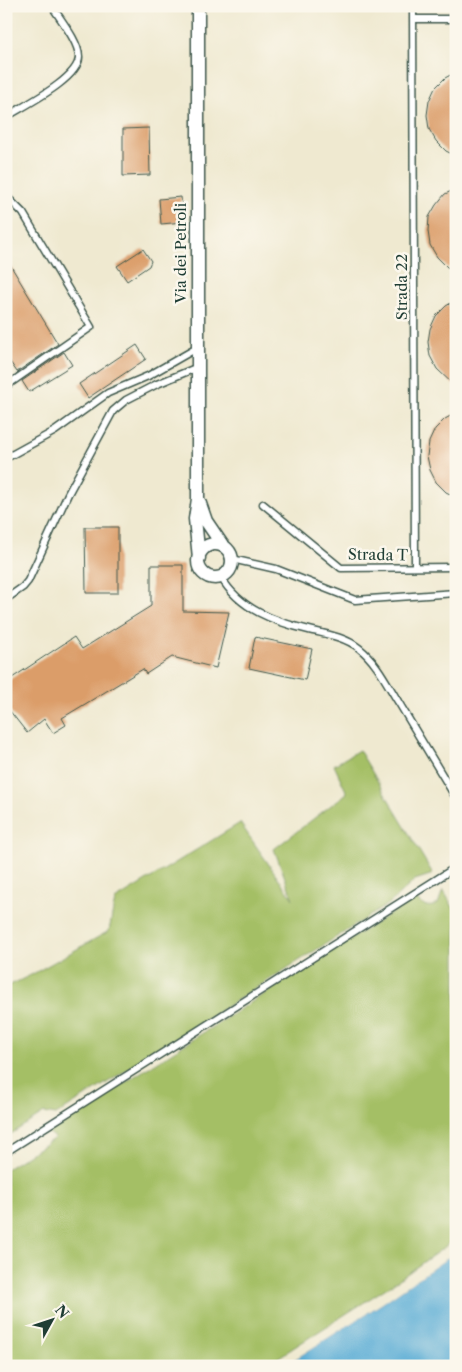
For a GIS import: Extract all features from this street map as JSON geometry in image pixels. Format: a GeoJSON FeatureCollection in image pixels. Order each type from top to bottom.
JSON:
{"type":"FeatureCollection","features":[{"type":"Feature","properties":{"kind":"street","name":"Via dei Petroli"},"geometry":{"type":"LineString","coordinates":[[198,6],[198,499],[195,519],[198,558]]}},
{"type":"Feature","properties":{"kind":"street","name":"Via dei Petroli"},"geometry":{"type":"LineString","coordinates":[[198,499],[206,521],[223,546]]}},
{"type":"Feature","properties":{"kind":"street"},"geometry":{"type":"LineString","coordinates":[[213,544],[223,546],[227,549],[232,559],[230,570],[221,577],[215,578],[204,574],[200,569],[198,558],[200,553],[213,544]]}},
{"type":"Feature","properties":{"kind":"lane"},"geometry":{"type":"LineString","coordinates":[[6,117],[65,79],[77,64],[79,56],[72,38],[52,6]]}},
{"type":"Feature","properties":{"kind":"lane","name":"Strada 22"},"geometry":{"type":"LineString","coordinates":[[413,6],[415,568]]}},
{"type":"Feature","properties":{"kind":"lane"},"geometry":{"type":"LineString","coordinates":[[413,19],[456,18]]}},
{"type":"Feature","properties":{"kind":"lane"},"geometry":{"type":"LineString","coordinates":[[6,196],[23,213],[91,327],[6,386]]}},
{"type":"Feature","properties":{"kind":"lane"},"geometry":{"type":"LineString","coordinates":[[6,458],[55,431],[116,389],[148,376],[198,348]]}},
{"type":"Feature","properties":{"kind":"lane"},"geometry":{"type":"LineString","coordinates":[[6,599],[28,581],[68,494],[113,411],[135,396],[198,367]]}},
{"type":"Feature","properties":{"kind":"lane","name":"Strada T"},"geometry":{"type":"LineString","coordinates":[[263,504],[341,568],[456,567]]}},
{"type":"Feature","properties":{"kind":"lane"},"geometry":{"type":"LineString","coordinates":[[232,559],[276,569],[355,600],[456,593]]}},
{"type":"Feature","properties":{"kind":"lane"},"geometry":{"type":"LineString","coordinates":[[221,577],[230,592],[259,613],[292,626],[340,638],[359,647],[377,667],[456,798]]}},
{"type":"Feature","properties":{"kind":"lane"},"geometry":{"type":"LineString","coordinates":[[6,1152],[456,867]]}},
{"type":"Feature","properties":{"kind":"green space"},"geometry":{"type":"Polygon","coordinates":[[[359,750],[433,874],[415,880],[390,903],[56,1115],[44,1113],[6,1137],[6,987],[109,931],[115,900],[240,823],[293,899],[274,849],[347,793],[334,765],[359,750]]]}},
{"type":"Feature","properties":{"kind":"green space"},"geometry":{"type":"Polygon","coordinates":[[[443,890],[456,912],[456,1239],[391,1285],[265,1366],[6,1366],[6,1169],[55,1138],[47,1132],[415,898],[426,906],[438,904],[443,890]]]}},
{"type":"Feature","properties":{"kind":"water"},"geometry":{"type":"Polygon","coordinates":[[[456,1252],[456,1366],[284,1366],[381,1304],[456,1252]]]}},
{"type":"Feature","properties":{"kind":"pier"},"geometry":{"type":"Polygon","coordinates":[[[456,1250],[456,1252],[381,1304],[284,1366],[281,1366],[456,1250]]]}},
{"type":"Feature","properties":{"kind":"building"},"geometry":{"type":"Polygon","coordinates":[[[456,72],[456,156],[446,151],[436,141],[429,129],[427,115],[429,101],[435,88],[445,78],[456,72]]]}},
{"type":"Feature","properties":{"kind":"building"},"geometry":{"type":"Polygon","coordinates":[[[149,128],[150,175],[123,176],[123,129],[149,128]]]}},
{"type":"Feature","properties":{"kind":"building"},"geometry":{"type":"Polygon","coordinates":[[[456,189],[456,272],[447,267],[437,257],[430,245],[428,231],[429,217],[436,205],[445,194],[456,189]]]}},
{"type":"Feature","properties":{"kind":"building"},"geometry":{"type":"Polygon","coordinates":[[[181,197],[183,222],[161,224],[159,199],[181,197]]]}},
{"type":"Feature","properties":{"kind":"building"},"geometry":{"type":"Polygon","coordinates":[[[143,249],[151,261],[149,266],[127,281],[117,266],[143,249]]]}},
{"type":"Feature","properties":{"kind":"building"},"geometry":{"type":"Polygon","coordinates":[[[6,258],[58,344],[17,372],[6,356],[6,258]]]}},
{"type":"Feature","properties":{"kind":"building"},"geometry":{"type":"Polygon","coordinates":[[[456,300],[456,387],[437,369],[430,356],[428,342],[430,329],[436,316],[446,306],[456,300]]]}},
{"type":"Feature","properties":{"kind":"building"},"geometry":{"type":"Polygon","coordinates":[[[137,345],[146,359],[88,398],[79,384],[137,345]]]}},
{"type":"Feature","properties":{"kind":"building"},"geometry":{"type":"Polygon","coordinates":[[[64,352],[72,365],[29,392],[22,381],[64,352]]]}},
{"type":"Feature","properties":{"kind":"building"},"geometry":{"type":"Polygon","coordinates":[[[456,413],[456,497],[446,492],[436,482],[430,470],[427,456],[429,442],[435,429],[445,419],[456,413]]]}},
{"type":"Feature","properties":{"kind":"building"},"geometry":{"type":"Polygon","coordinates":[[[85,527],[118,527],[118,593],[86,593],[85,527]]]}},
{"type":"Feature","properties":{"kind":"building"},"geometry":{"type":"Polygon","coordinates":[[[151,565],[183,565],[183,611],[229,612],[216,668],[172,657],[146,674],[143,669],[62,718],[66,725],[53,733],[44,719],[27,733],[6,706],[6,682],[74,637],[82,649],[151,606],[151,565]]]}},
{"type":"Feature","properties":{"kind":"building"},"geometry":{"type":"Polygon","coordinates":[[[255,637],[312,649],[305,680],[249,668],[255,637]]]}}]}
